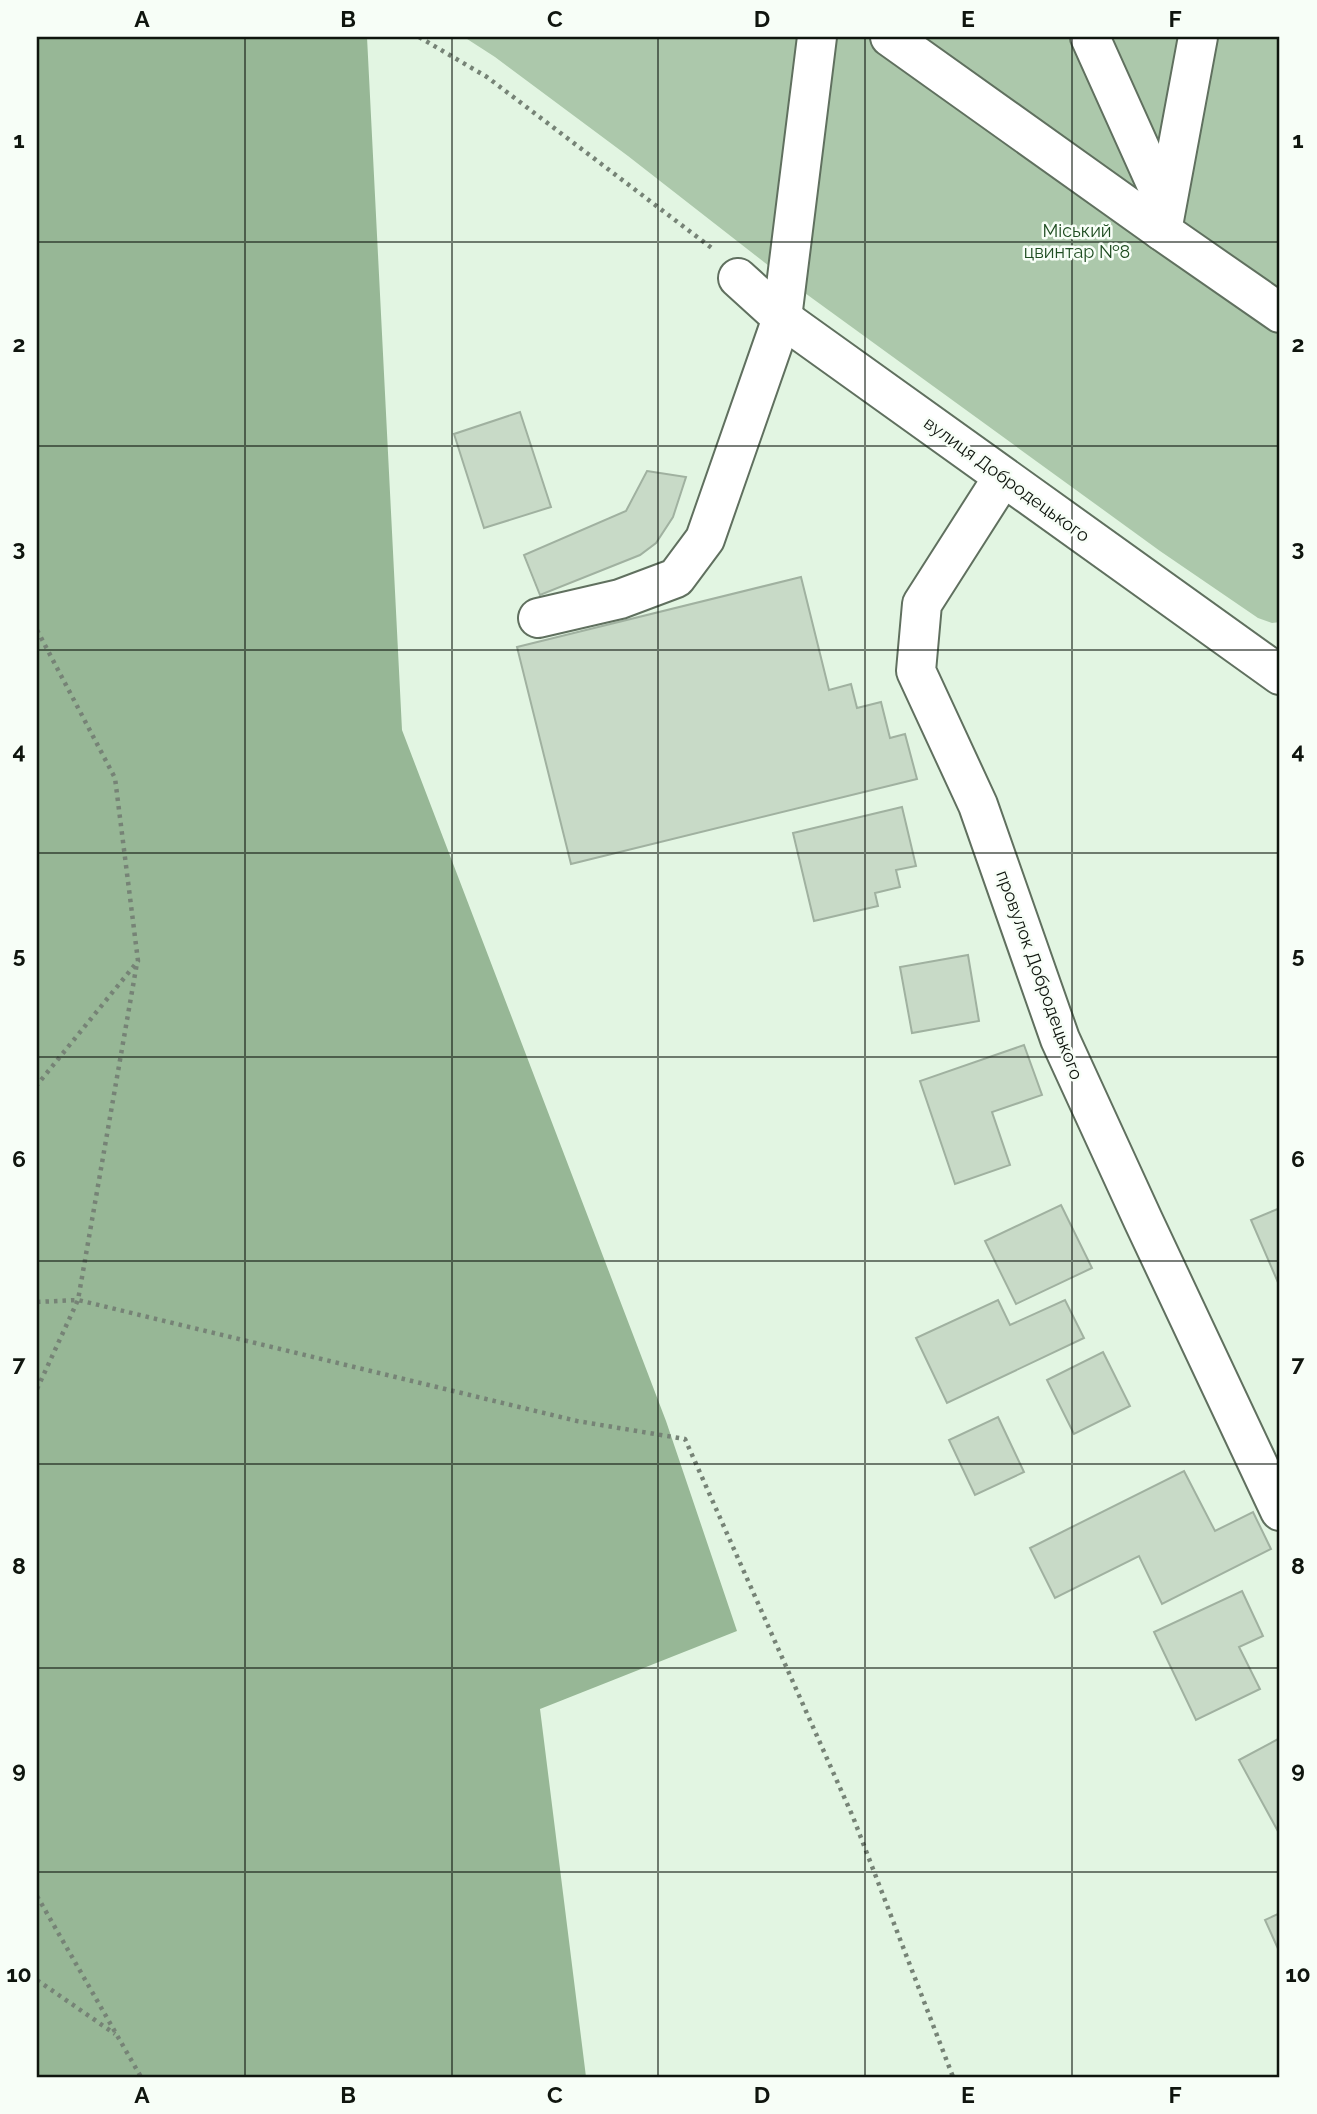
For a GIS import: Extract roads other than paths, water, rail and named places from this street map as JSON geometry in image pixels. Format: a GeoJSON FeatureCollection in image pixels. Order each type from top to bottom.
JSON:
{"type":"FeatureCollection","features":[{"type":"Feature","properties":{"kind":"street"},"geometry":{"type":"LineString","coordinates":[[538,618],[620,599],[676,578],[705,539],[782,318],[817,37]]}},
{"type":"Feature","properties":{"kind":"street"},"geometry":{"type":"LineString","coordinates":[[890,37],[1164,219],[1280,313]]}},
{"type":"Feature","properties":{"kind":"street"},"geometry":{"type":"LineString","coordinates":[[1090,37],[1164,219]]}},
{"type":"Feature","properties":{"kind":"street"},"geometry":{"type":"LineString","coordinates":[[1164,219],[1198,37]]}},
{"type":"Feature","properties":{"kind":"street","name":"вулиця Добродецького"},"geometry":{"type":"LineString","coordinates":[[738,278],[782,318],[1280,675]]}},
{"type":"Feature","properties":{"kind":"street","name":"провулок Добродецького"},"geometry":{"type":"LineString","coordinates":[[1003,477],[922,604],[916,671],[978,805],[1060,1039],[1280,1511]]}},
{"type":"Feature","properties":{"kind":"park label","name":"Міський цвинтар №8"},"geometry":{"type":"Point","coordinates":[1077,240]}}]}
